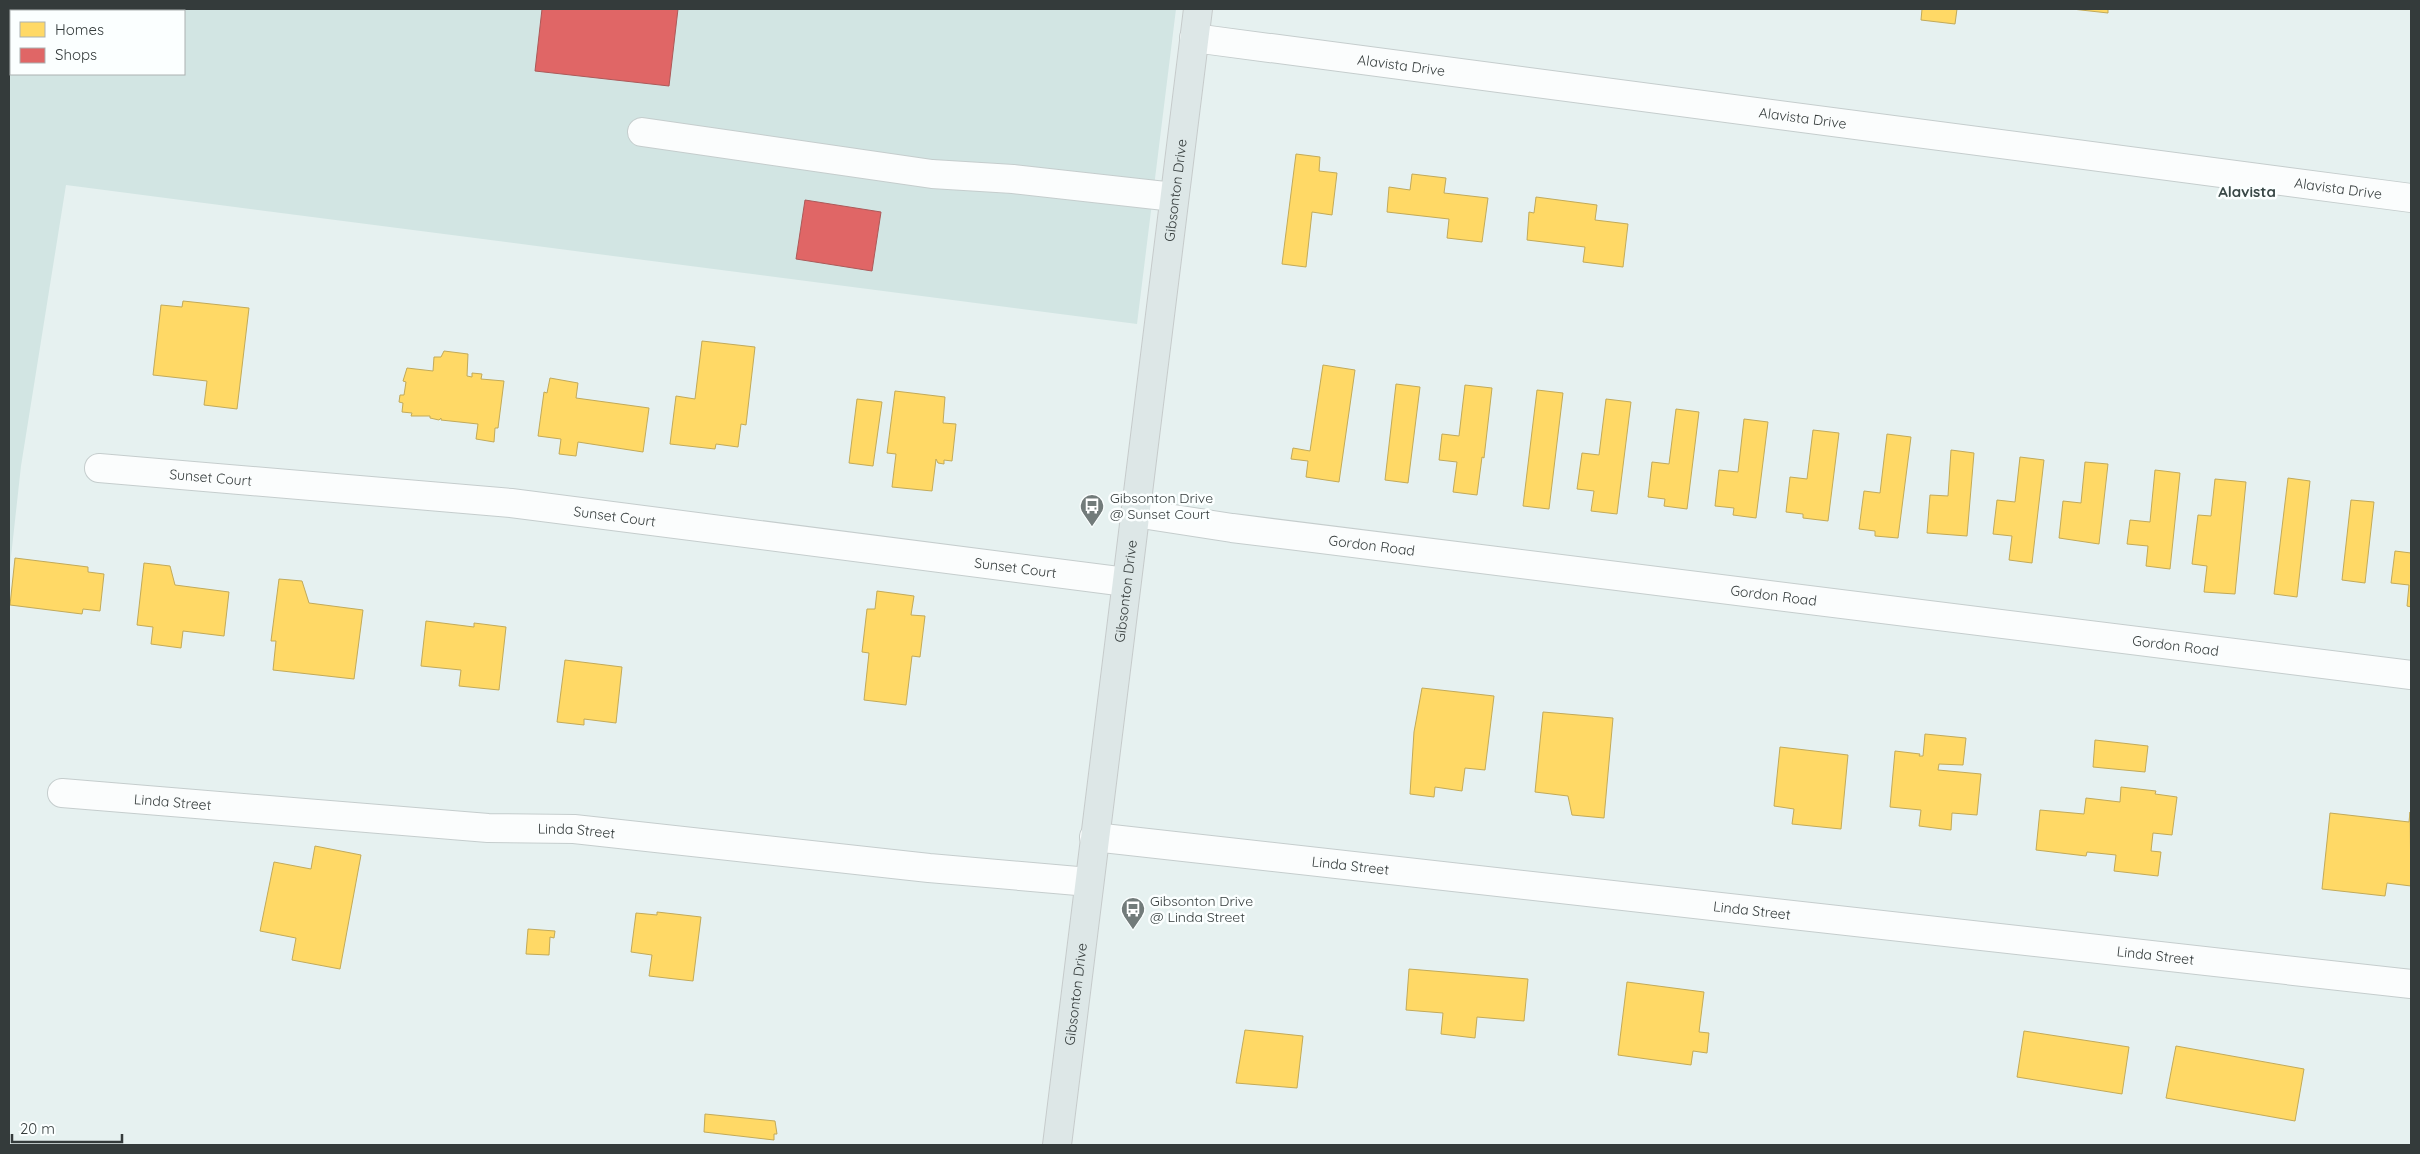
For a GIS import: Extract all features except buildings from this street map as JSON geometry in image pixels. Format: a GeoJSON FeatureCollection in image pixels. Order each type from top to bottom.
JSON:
{"type":"FeatureCollection","features":[{"type":"Feature","properties":{"kind":"main road","name":"Gibsonton Drive"},"geometry":{"type":"LineString","coordinates":[[1056,1145],[1198,9]]}},
{"type":"Feature","properties":{"kind":"street","name":"Alavista Drive"},"geometry":{"type":"LineString","coordinates":[[1194,38],[2411,198]]}},
{"type":"Feature","properties":{"kind":"street"},"geometry":{"type":"LineString","coordinates":[[642,132],[932,174],[1013,179],[1174,197]]}},
{"type":"Feature","properties":{"kind":"street","name":"Sunset Court"},"geometry":{"type":"LineString","coordinates":[[99,468],[510,503],[1126,582]]}},
{"type":"Feature","properties":{"kind":"street","name":"Gordon Road"},"geometry":{"type":"LineString","coordinates":[[1135,513],[1232,528],[2411,676]]}},
{"type":"Feature","properties":{"kind":"street","name":"Linda Street"},"geometry":{"type":"LineString","coordinates":[[62,793],[488,828],[574,829],[928,868],[1089,882]]}},
{"type":"Feature","properties":{"kind":"street","name":"Linda Street"},"geometry":{"type":"LineString","coordinates":[[1094,837],[2411,984]]}},
{"type":"Feature","properties":{"kind":"shaded area"},"geometry":{"type":"Polygon","coordinates":[[[9,9],[1176,9],[1137,324],[66,185],[21,466],[9,575],[9,9]]]}},
{"type":"Feature","properties":{"kind":"place","name":"Gibsonton Drive @ Sunset Court"},"geometry":{"type":"Point","coordinates":[1092,527]}},
{"type":"Feature","properties":{"kind":"place","name":"Gibsonton Drive @ Linda Street"},"geometry":{"type":"Point","coordinates":[1133,930]}},
{"type":"Feature","properties":{"kind":"district","name":"Alavista"},"geometry":{"type":"Point","coordinates":[2247,191]}}]}
